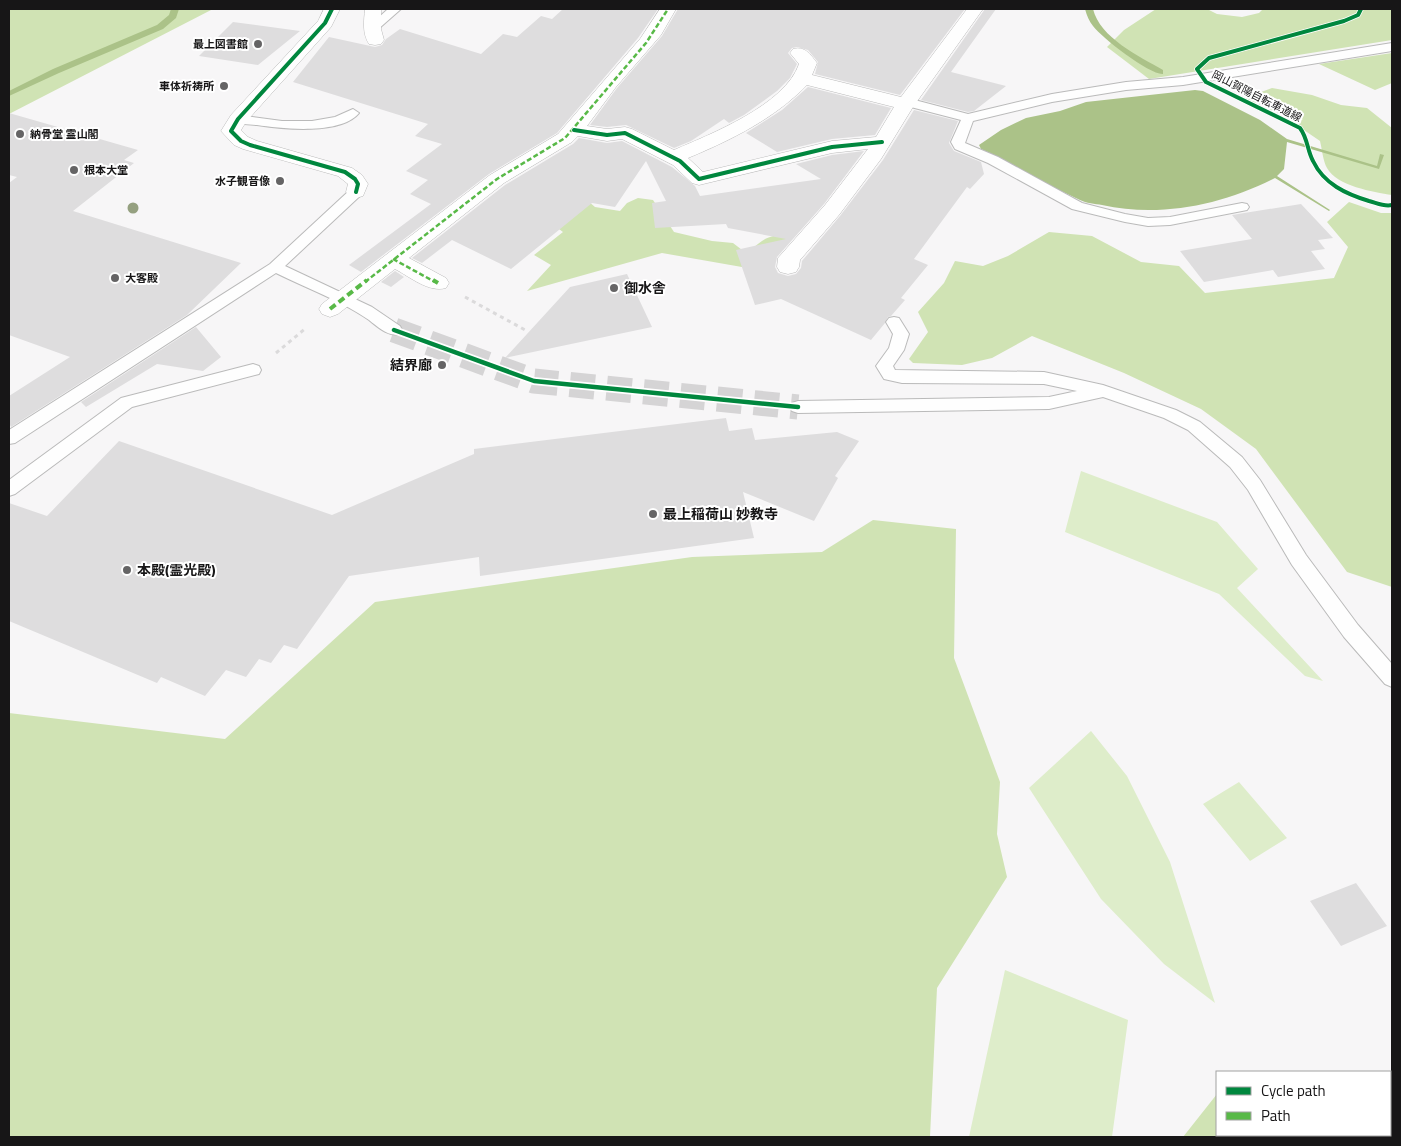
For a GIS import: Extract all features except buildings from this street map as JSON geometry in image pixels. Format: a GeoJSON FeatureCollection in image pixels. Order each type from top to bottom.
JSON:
{"type":"FeatureCollection","features":[{"type":"Feature","properties":{"kind":"street"},"geometry":{"type":"LineString","coordinates":[[332,9],[324,23],[238,119],[231,131],[241,141],[345,172],[355,179],[358,184],[356,192]]}},
{"type":"Feature","properties":{"kind":"street"},"geometry":{"type":"LineString","coordinates":[[373,9],[373,35]]}},
{"type":"Feature","properties":{"kind":"street"},"geometry":{"type":"LineString","coordinates":[[336,304],[497,179],[565,138],[574,130],[601,94],[654,31],[668,9]]}},
{"type":"Feature","properties":{"kind":"street"},"geometry":{"type":"LineString","coordinates":[[788,267],[789,258],[832,210],[874,155],[906,103],[975,9]]}},
{"type":"Feature","properties":{"kind":"street"},"geometry":{"type":"LineString","coordinates":[[674,157],[707,144],[760,113],[802,78],[808,63],[799,53]]}},
{"type":"Feature","properties":{"kind":"street"},"geometry":{"type":"LineString","coordinates":[[802,78],[906,103]]}},
{"type":"Feature","properties":{"kind":"street"},"geometry":{"type":"LineString","coordinates":[[574,130],[606,135],[625,133],[674,157],[699,179],[832,146],[882,142]]}},
{"type":"Feature","properties":{"kind":"street"},"geometry":{"type":"LineString","coordinates":[[393,259],[438,283]]}},
{"type":"Feature","properties":{"kind":"lane"},"geometry":{"type":"LineString","coordinates":[[373,35],[395,9]]}},
{"type":"Feature","properties":{"kind":"lane"},"geometry":{"type":"LineString","coordinates":[[906,103],[968,118],[1052,98],[1126,86],[1182,81],[1392,47]]}},
{"type":"Feature","properties":{"kind":"lane"},"geometry":{"type":"LineString","coordinates":[[238,119],[308,126],[327,124],[344,119],[353,113]]}},
{"type":"Feature","properties":{"kind":"lane"},"geometry":{"type":"LineString","coordinates":[[968,118],[958,142],[960,146],[993,160],[1077,206],[1148,222],[1242,207]]}},
{"type":"Feature","properties":{"kind":"lane"},"geometry":{"type":"LineString","coordinates":[[9,438],[275,267],[356,192]]}},
{"type":"Feature","properties":{"kind":"lane"},"geometry":{"type":"LineString","coordinates":[[275,267],[336,304],[367,311],[394,330]]}},
{"type":"Feature","properties":{"kind":"lane"},"geometry":{"type":"LineString","coordinates":[[894,322],[901,334],[896,350],[884,366],[890,375],[902,377],[1044,378],[1103,391],[1145,404],[1194,426],[1236,462],[1254,485],[1299,560],[1351,631],[1392,678]]}},
{"type":"Feature","properties":{"kind":"lane"},"geometry":{"type":"LineString","coordinates":[[9,489],[127,402],[253,370]]}},
{"type":"Feature","properties":{"kind":"lane"},"geometry":{"type":"LineString","coordinates":[[798,407],[1049,403],[1103,391]]}},
{"type":"Feature","properties":{"kind":"path"},"geometry":{"type":"LineString","coordinates":[[438,283],[527,331]]}},
{"type":"Feature","properties":{"kind":"path"},"geometry":{"type":"LineString","coordinates":[[253,370],[336,304]]}},
{"type":"Feature","properties":{"kind":"shaded area"},"geometry":{"type":"Polygon","coordinates":[[[9,9],[213,9],[9,114],[9,9]]]}},
{"type":"Feature","properties":{"kind":"shaded area"},"geometry":{"type":"Polygon","coordinates":[[[1156,9],[1207,9],[1217,14],[1242,17],[1259,13],[1263,9],[1392,9],[1392,40],[1149,79],[1107,47],[1124,30],[1156,9]]]}},
{"type":"Feature","properties":{"kind":"shaded area"},"geometry":{"type":"Polygon","coordinates":[[[1392,53],[1392,83],[1375,90],[1319,64],[1392,53]]]}},
{"type":"Feature","properties":{"kind":"shaded area"},"geometry":{"type":"Polygon","coordinates":[[[1272,88],[1312,95],[1341,105],[1367,108],[1392,128],[1392,195],[1356,187],[1339,179],[1327,168],[1320,141],[1279,113],[1245,98],[1272,88]]]}},
{"type":"Feature","properties":{"kind":"shaded area"},"geometry":{"type":"Polygon","coordinates":[[[1195,90],[1203,91],[1260,120],[1287,139],[1377,166],[1380,154],[1384,155],[1379,169],[1287,142],[1284,169],[1277,176],[1329,211],[1275,178],[1212,202],[1168,209],[1124,209],[1082,201],[981,149],[979,145],[1001,130],[1026,118],[1060,111],[1086,102],[1195,90]]]}},
{"type":"Feature","properties":{"kind":"shaded area"},"geometry":{"type":"Polygon","coordinates":[[[638,198],[653,200],[674,232],[712,241],[733,243],[746,253],[770,237],[788,237],[759,270],[662,253],[527,291],[551,265],[534,255],[563,232],[540,215],[588,201],[595,207],[620,211],[627,203],[638,198]]]}},
{"type":"Feature","properties":{"kind":"shaded area"},"geometry":{"type":"Polygon","coordinates":[[[1349,202],[1381,213],[1392,213],[1392,587],[1347,572],[1256,449],[1201,409],[1124,373],[1032,336],[992,358],[962,365],[913,363],[909,359],[928,332],[918,312],[944,283],[955,261],[983,266],[1008,256],[1049,232],[1092,236],[1141,262],[1179,266],[1205,293],[1334,278],[1348,247],[1327,222],[1349,202]]]}},
{"type":"Feature","properties":{"kind":"shaded area"},"geometry":{"type":"Polygon","coordinates":[[[1081,471],[1217,522],[1258,569],[1237,588],[1323,681],[1305,676],[1219,594],[1065,532],[1081,471]]]}},
{"type":"Feature","properties":{"kind":"shaded area"},"geometry":{"type":"Polygon","coordinates":[[[873,520],[956,529],[954,658],[1000,782],[997,834],[1007,877],[937,988],[930,1137],[9,1137],[9,713],[225,739],[375,602],[692,557],[822,552],[873,520]]]}},
{"type":"Feature","properties":{"kind":"shaded area"},"geometry":{"type":"Polygon","coordinates":[[[1091,731],[1127,776],[1170,862],[1215,1003],[1164,964],[1101,899],[1029,788],[1091,731]]]}},
{"type":"Feature","properties":{"kind":"shaded area"},"geometry":{"type":"Polygon","coordinates":[[[1239,782],[1287,838],[1250,861],[1203,804],[1239,782]]]}},
{"type":"Feature","properties":{"kind":"shaded area"},"geometry":{"type":"Polygon","coordinates":[[[1005,970],[1128,1020],[1112,1137],[969,1137],[1005,970]]]}},
{"type":"Feature","properties":{"kind":"shaded area"},"geometry":{"type":"Polygon","coordinates":[[[1216,1095],[1216,1136],[1309,1137],[1183,1137],[1216,1095]]]}},
{"type":"Feature","properties":{"kind":"waterway"},"geometry":{"type":"LineString","coordinates":[[9,94],[56,71],[160,27],[173,16],[175,9]]}},
{"type":"Feature","properties":{"kind":"waterway"},"geometry":{"type":"LineString","coordinates":[[1089,9],[1091,17],[1106,35],[1160,72]]}},
{"type":"Feature","properties":{"kind":"tunnel"},"geometry":{"type":"LineString","coordinates":[[394,330],[534,381],[798,407]]}},
{"type":"Feature","properties":{"kind":"marked path"},"geometry":{"type":"LineString","coordinates":[[330,309],[497,179],[565,138],[655,32],[668,9]]}},
{"type":"Feature","properties":{"kind":"marked path"},"geometry":{"type":"LineString","coordinates":[[393,259],[438,283]]}},
{"type":"Feature","properties":{"kind":"cycle path"},"geometry":{"type":"LineString","coordinates":[[332,9],[325,23],[238,119],[231,131],[241,141],[250,145],[345,172],[355,179],[358,184],[356,192]]}},
{"type":"Feature","properties":{"kind":"cycle path","name":"岡山賀陽自転車道線"},"geometry":{"type":"LineString","coordinates":[[1361,9],[1358,15],[1344,21],[1209,58],[1197,69],[1206,82],[1300,128],[1306,137],[1310,155],[1318,171],[1334,186],[1354,196],[1387,206],[1392,205]]}},
{"type":"Feature","properties":{"kind":"cycle path"},"geometry":{"type":"LineString","coordinates":[[574,130],[607,135],[625,133],[680,161],[699,179],[832,147],[882,142]]}},
{"type":"Feature","properties":{"kind":"cycle path"},"geometry":{"type":"LineString","coordinates":[[394,330],[534,381],[798,407]]}},
{"type":"Feature","properties":{"kind":"place","name":"最上図書館"},"geometry":{"type":"Point","coordinates":[258,44]}},
{"type":"Feature","properties":{"kind":"place","name":"車体祈祷所"},"geometry":{"type":"Point","coordinates":[224,86]}},
{"type":"Feature","properties":{"kind":"place","name":"納骨堂 霊山閣"},"geometry":{"type":"Point","coordinates":[20,134]}},
{"type":"Feature","properties":{"kind":"place","name":"根本大堂"},"geometry":{"type":"Point","coordinates":[74,170]}},
{"type":"Feature","properties":{"kind":"place","name":"水子観音像"},"geometry":{"type":"Point","coordinates":[280,181]}},
{"type":"Feature","properties":{"kind":"place","name":"大客殿"},"geometry":{"type":"Point","coordinates":[115,278]}},
{"type":"Feature","properties":{"kind":"place","name":"御水舎"},"geometry":{"type":"Point","coordinates":[614,288]}},
{"type":"Feature","properties":{"kind":"place","name":"結界廊"},"geometry":{"type":"Point","coordinates":[442,365]}},
{"type":"Feature","properties":{"kind":"place","name":"最上稲荷山 妙教寺"},"geometry":{"type":"Point","coordinates":[653,514]}},
{"type":"Feature","properties":{"kind":"place","name":"本殿(霊光殿)"},"geometry":{"type":"Point","coordinates":[127,570]}}]}
